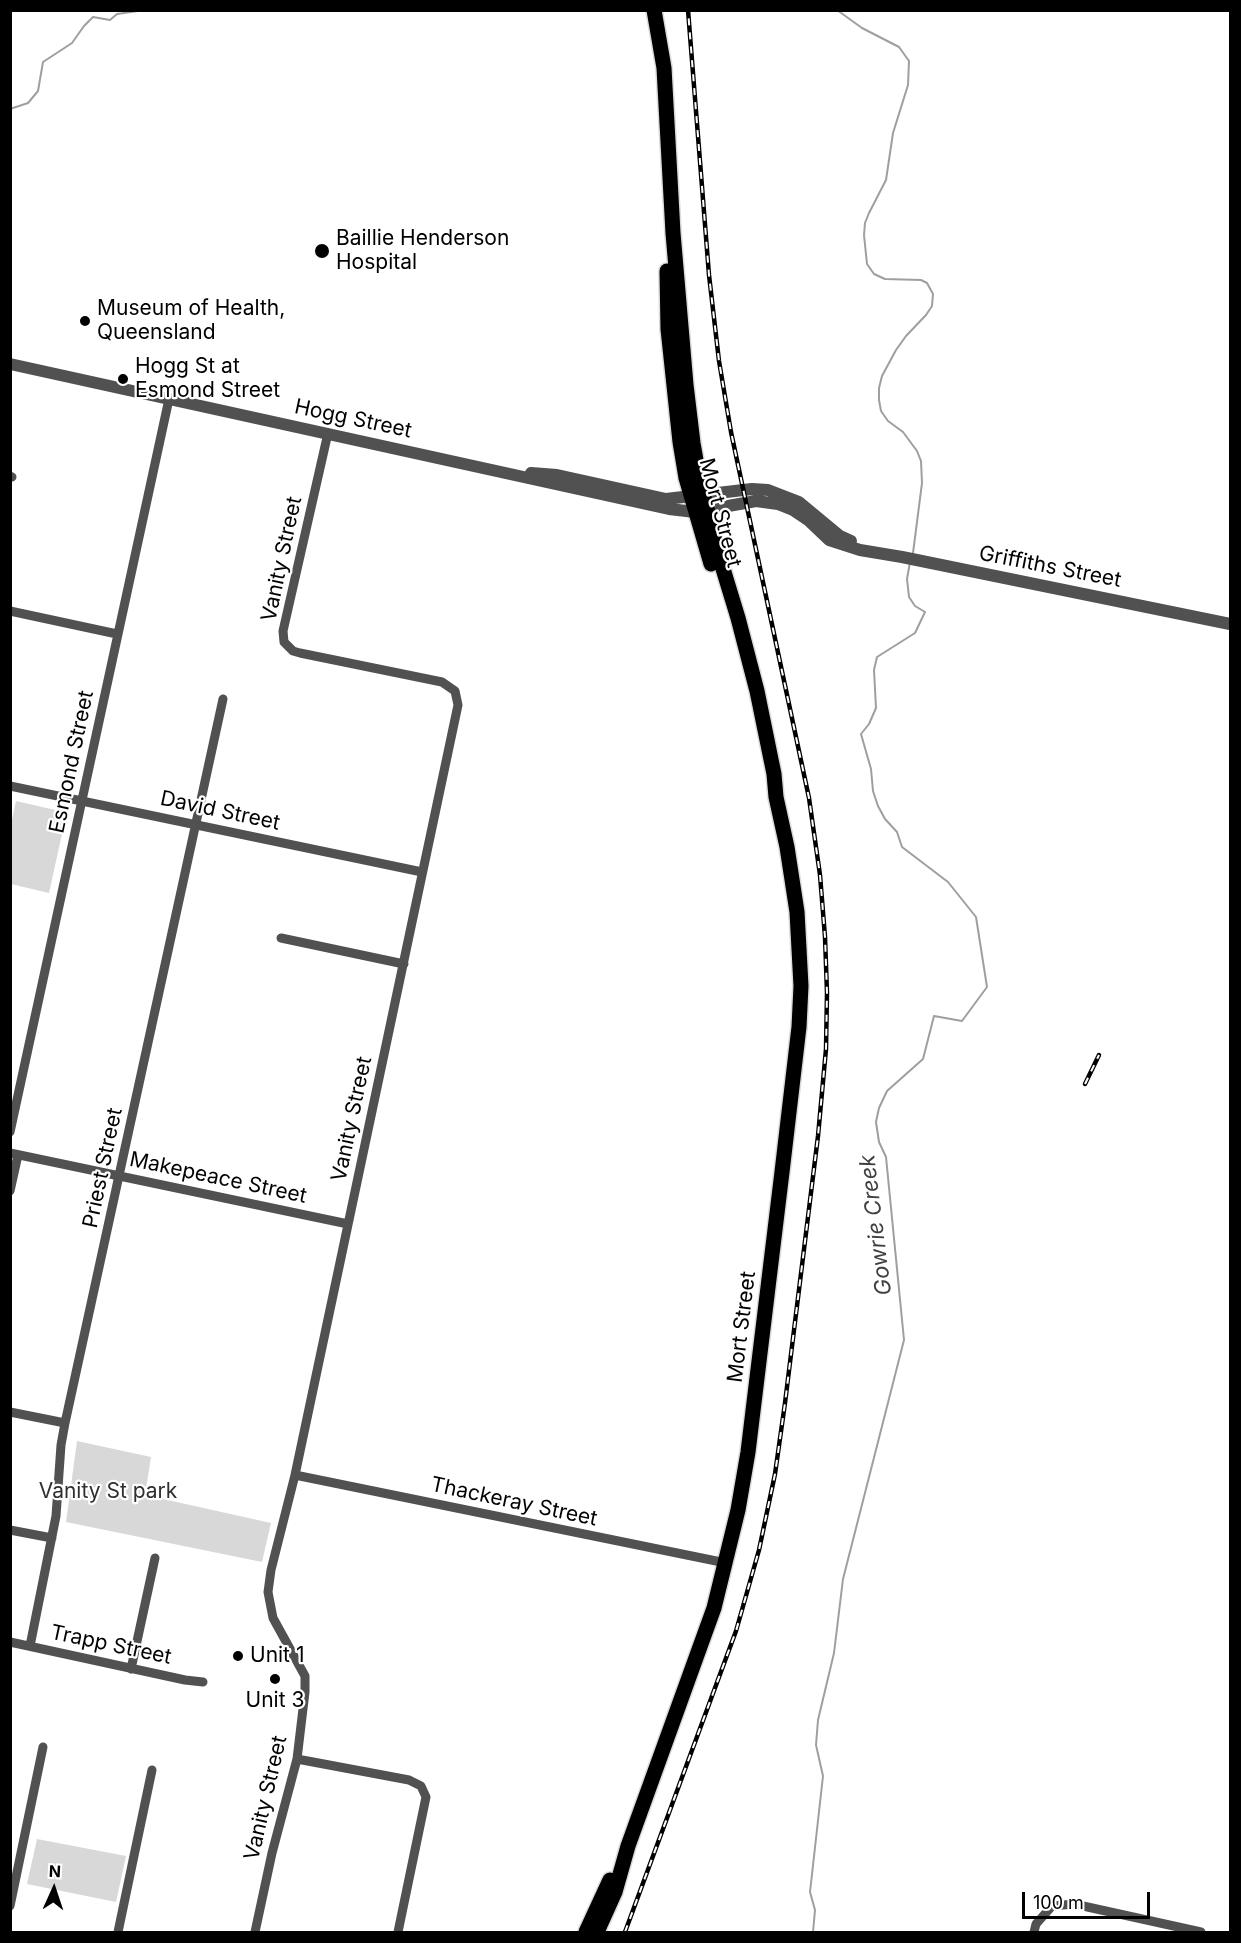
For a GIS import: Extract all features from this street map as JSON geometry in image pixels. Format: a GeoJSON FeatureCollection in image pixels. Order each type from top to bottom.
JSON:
{"type":"FeatureCollection","features":[{"type":"Feature","properties":{"kind":"main road","name":"Mort Street"},"geometry":{"type":"LineString","coordinates":[[597,1932],[615,1892],[628,1846],[714,1608],[738,1510],[748,1452],[799,1027],[801,986],[797,912],[787,847],[776,797],[774,774],[757,691],[700,503],[699,477],[689,414],[673,233],[664,68],[654,10]]}},
{"type":"Feature","properties":{"kind":"main road","name":"Mort Street"},"geometry":{"type":"LineString","coordinates":[[586,1932],[600,1899],[628,1846]]}},
{"type":"Feature","properties":{"kind":"street","name":"Hogg Street"},"geometry":{"type":"LineString","coordinates":[[10,364],[669,509],[700,503]]}},
{"type":"Feature","properties":{"kind":"street","name":"Esmond Street"},"geometry":{"type":"LineString","coordinates":[[10,1132],[169,399]]}},
{"type":"Feature","properties":{"kind":"street","name":"Vanity Street"},"geometry":{"type":"LineString","coordinates":[[255,1932],[272,1853],[297,1759],[304,1706],[305,1676],[273,1618],[268,1592],[271,1570],[295,1475],[458,705],[454,691],[442,682],[300,653],[293,651],[285,642],[283,631],[327,433]]}},
{"type":"Feature","properties":{"kind":"street","name":"Griffiths Street"},"geometry":{"type":"LineString","coordinates":[[700,503],[752,489],[768,490],[784,495],[810,510],[840,536],[868,550],[1228,623]]}},
{"type":"Feature","properties":{"kind":"street"},"geometry":{"type":"LineString","coordinates":[[10,611],[117,634]]}},
{"type":"Feature","properties":{"kind":"street","name":"Priest Street"},"geometry":{"type":"LineString","coordinates":[[30,1646],[56,1516],[61,1445],[65,1423],[223,699]]}},
{"type":"Feature","properties":{"kind":"street","name":"David Street"},"geometry":{"type":"LineString","coordinates":[[10,786],[422,872]]}},
{"type":"Feature","properties":{"kind":"street"},"geometry":{"type":"LineString","coordinates":[[281,938],[404,964]]}},
{"type":"Feature","properties":{"kind":"street"},"geometry":{"type":"LineString","coordinates":[[10,1191],[14,1154]]}},
{"type":"Feature","properties":{"kind":"street","name":"Makepeace Street"},"geometry":{"type":"LineString","coordinates":[[14,1154],[348,1224]]}},
{"type":"Feature","properties":{"kind":"street"},"geometry":{"type":"LineString","coordinates":[[10,1412],[65,1423]]}},
{"type":"Feature","properties":{"kind":"street","name":"Thackeray Street"},"geometry":{"type":"LineString","coordinates":[[295,1475],[726,1563]]}},
{"type":"Feature","properties":{"kind":"street"},"geometry":{"type":"LineString","coordinates":[[10,1530],[52,1538]]}},
{"type":"Feature","properties":{"kind":"street"},"geometry":{"type":"LineString","coordinates":[[131,1669],[155,1558]]}},
{"type":"Feature","properties":{"kind":"street","name":"Trapp Street"},"geometry":{"type":"LineString","coordinates":[[10,1642],[131,1669],[203,1682]]}},
{"type":"Feature","properties":{"kind":"street"},"geometry":{"type":"LineString","coordinates":[[10,1906],[43,1747]]}},
{"type":"Feature","properties":{"kind":"street"},"geometry":{"type":"LineString","coordinates":[[297,1759],[409,1780],[421,1786],[426,1797],[398,1932]]}},
{"type":"Feature","properties":{"kind":"street"},"geometry":{"type":"LineString","coordinates":[[118,1932],[152,1770]]}},
{"type":"Feature","properties":{"kind":"street"},"geometry":{"type":"LineString","coordinates":[[1034,1932],[1036,1924],[1052,1906],[1074,1904],[1201,1932]]}},
{"type":"Feature","properties":{"kind":"green space"},"geometry":{"type":"Polygon","coordinates":[[[16,801],[64,812],[66,816],[49,893],[11,884],[11,824],[16,801]]]}},
{"type":"Feature","properties":{"kind":"green space","name":"Vanity St park"},"geometry":{"type":"Polygon","coordinates":[[[77,1441],[151,1457],[145,1495],[271,1523],[262,1562],[66,1522],[77,1441]]]}},
{"type":"Feature","properties":{"kind":"green space"},"geometry":{"type":"Polygon","coordinates":[[[37,1839],[126,1856],[116,1902],[27,1884],[37,1839]]]}},
{"type":"Feature","properties":{"kind":"waterway"},"geometry":{"type":"LineString","coordinates":[[10,109],[28,103],[38,91],[43,62],[72,43],[93,17],[110,20],[117,14],[145,10]]}},
{"type":"Feature","properties":{"kind":"waterway","name":"Gowrie Creek"},"geometry":{"type":"LineString","coordinates":[[837,10],[862,28],[899,47],[909,61],[908,85],[893,133],[886,180],[869,213],[864,235],[867,264],[874,274],[885,279],[921,280],[927,283],[933,294],[932,306],[896,350],[882,376],[879,388],[881,411],[888,421],[903,432],[917,451],[921,461],[922,483],[913,553]]}},
{"type":"Feature","properties":{"kind":"waterway","name":"Gowrie Creek"},"geometry":{"type":"LineString","coordinates":[[813,1932],[815,1910],[810,1892],[823,1776],[816,1745],[818,1720],[834,1653],[843,1579],[904,1340],[886,1157],[879,1142],[876,1122],[879,1108],[887,1091],[923,1059],[934,1016],[962,1021],[987,987],[976,917],[948,882],[902,847],[897,832],[885,819],[878,806],[861,734],[869,724],[876,708],[874,670],[877,657],[915,633],[925,612],[915,606],[909,597],[907,579],[910,562]]}},
{"type":"Feature","properties":{"kind":"railway"},"geometry":{"type":"LineString","coordinates":[[625,1932],[736,1631],[759,1550],[775,1474],[785,1403],[818,1136],[826,1049],[827,993],[820,875],[809,798],[731,432],[719,361],[709,275],[688,10]]}},
{"type":"Feature","properties":{"kind":"railway"},"geometry":{"type":"LineString","coordinates":[[1085,1084],[1099,1055]]}},
{"type":"Feature","properties":{"kind":"place","name":"Baillie Henderson Hospital"},"geometry":{"type":"Point","coordinates":[322,251]}},
{"type":"Feature","properties":{"kind":"place","name":"Museum of Health, Queensland"},"geometry":{"type":"Point","coordinates":[85,321]}},
{"type":"Feature","properties":{"kind":"place","name":"Hogg St at Esmond Street"},"geometry":{"type":"Point","coordinates":[123,379]}},
{"type":"Feature","properties":{"kind":"place","name":"Unit 1"},"geometry":{"type":"Point","coordinates":[238,1656]}},
{"type":"Feature","properties":{"kind":"place","name":"Unit 3"},"geometry":{"type":"Point","coordinates":[275,1679]}}]}
